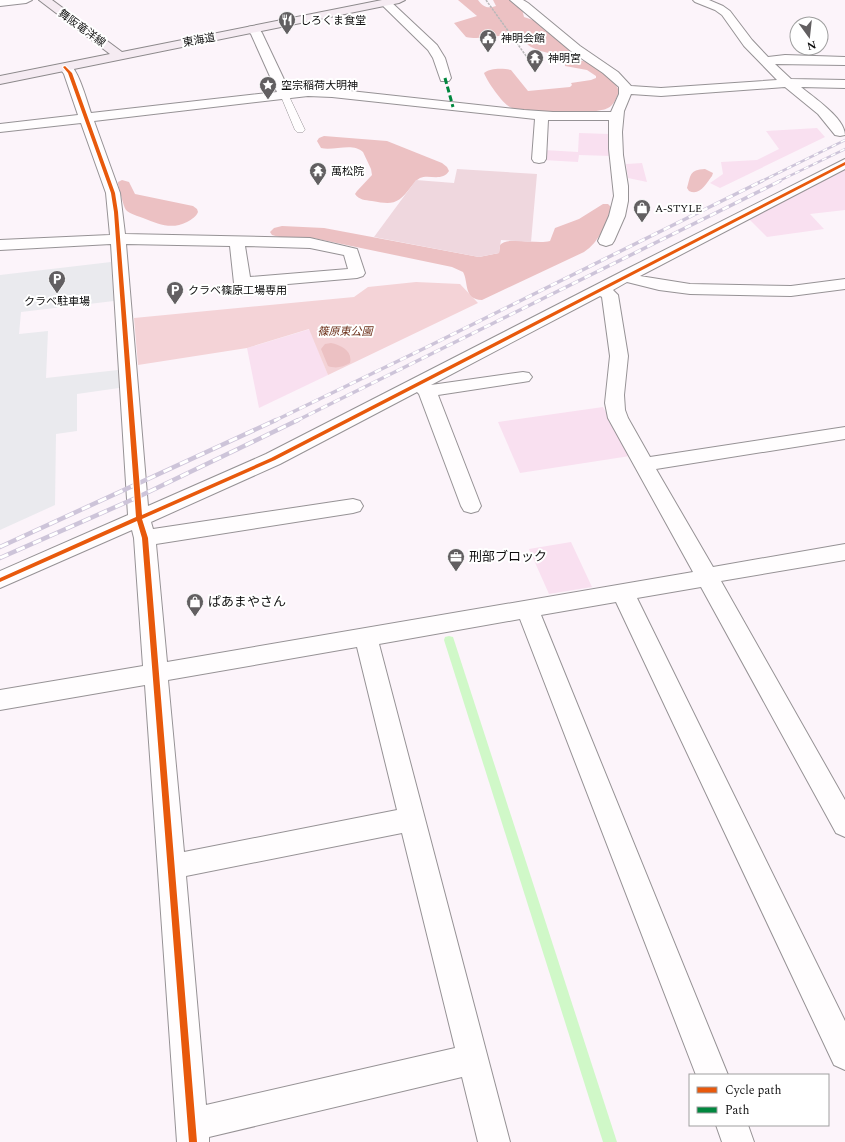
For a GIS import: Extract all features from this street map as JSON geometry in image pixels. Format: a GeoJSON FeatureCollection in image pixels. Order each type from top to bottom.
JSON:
{"type":"FeatureCollection","features":[{"type":"Feature","properties":{"kind":"main road","name":"舞阪竜洋線"},"geometry":{"type":"LineString","coordinates":[[45,0],[120,56]]}},
{"type":"Feature","properties":{"kind":"main road","name":"東海道"},"geometry":{"type":"LineString","coordinates":[[0,80],[399,0]]}},
{"type":"Feature","properties":{"kind":"street"},"geometry":{"type":"LineString","coordinates":[[0,3],[26,0]]}},
{"type":"Feature","properties":{"kind":"street"},"geometry":{"type":"LineString","coordinates":[[516,0],[575,48],[611,72],[621,81],[626,90],[625,96],[619,106],[616,116],[616,140],[622,200],[606,241]]}},
{"type":"Feature","properties":{"kind":"street"},"geometry":{"type":"LineString","coordinates":[[702,1],[720,0]]}},
{"type":"Feature","properties":{"kind":"street"},"geometry":{"type":"LineString","coordinates":[[702,1],[726,13],[743,37],[765,61],[788,83],[817,106],[840,132]]}},
{"type":"Feature","properties":{"kind":"street"},"geometry":{"type":"LineString","coordinates":[[386,3],[433,48],[445,78]]}},
{"type":"Feature","properties":{"kind":"street"},"geometry":{"type":"LineString","coordinates":[[252,29],[256,33],[284,94]]}},
{"type":"Feature","properties":{"kind":"street"},"geometry":{"type":"LineString","coordinates":[[765,61],[784,59],[845,61]]}},
{"type":"Feature","properties":{"kind":"street"},"geometry":{"type":"LineString","coordinates":[[65,67],[70,73],[112,193],[116,212],[142,528],[156,673],[192,1134],[473,1059]]}},
{"type":"Feature","properties":{"kind":"street"},"geometry":{"type":"LineString","coordinates":[[626,90],[662,92],[788,83],[845,84]]}},
{"type":"Feature","properties":{"kind":"street"},"geometry":{"type":"LineString","coordinates":[[0,128],[284,94],[320,92],[453,107],[542,115],[616,116]]}},
{"type":"Feature","properties":{"kind":"street"},"geometry":{"type":"LineString","coordinates":[[539,159],[542,115]]}},
{"type":"Feature","properties":{"kind":"street"},"geometry":{"type":"LineString","coordinates":[[0,580],[142,528],[273,459],[422,388],[600,289],[845,163]]}},
{"type":"Feature","properties":{"kind":"street"},"geometry":{"type":"LineString","coordinates":[[0,245],[118,239],[310,243],[351,252],[357,273],[242,283],[237,242]]}},
{"type":"Feature","properties":{"kind":"street"},"geometry":{"type":"LineString","coordinates":[[627,275],[635,280],[690,289],[791,291],[845,284]]}},
{"type":"Feature","properties":{"kind":"street"},"geometry":{"type":"LineString","coordinates":[[600,289],[610,295],[619,356],[620,366],[614,398],[614,408],[618,418],[845,825]]}},
{"type":"Feature","properties":{"kind":"street"},"geometry":{"type":"LineString","coordinates":[[422,388],[523,378]]}},
{"type":"Feature","properties":{"kind":"street"},"geometry":{"type":"LineString","coordinates":[[422,388],[471,506]]}},
{"type":"Feature","properties":{"kind":"street"},"geometry":{"type":"LineString","coordinates":[[644,464],[845,433]]}},
{"type":"Feature","properties":{"kind":"street"},"geometry":{"type":"LineString","coordinates":[[142,528],[353,506]]}},
{"type":"Feature","properties":{"kind":"street"},"geometry":{"type":"LineString","coordinates":[[0,700],[528,610],[722,573],[845,552]]}},
{"type":"Feature","properties":{"kind":"street"},"geometry":{"type":"LineString","coordinates":[[623,593],[845,1054]]}},
{"type":"Feature","properties":{"kind":"street"},"geometry":{"type":"LineString","coordinates":[[528,610],[712,1074]]}},
{"type":"Feature","properties":{"kind":"street"},"geometry":{"type":"LineString","coordinates":[[366,637],[494,1142]]}},
{"type":"Feature","properties":{"kind":"street"},"geometry":{"type":"LineString","coordinates":[[171,867],[412,819]]}},
{"type":"Feature","properties":{"kind":"street"},"geometry":{"type":"LineString","coordinates":[[732,1126],[738,1142]]}},
{"type":"Feature","properties":{"kind":"lane"},"geometry":{"type":"LineString","coordinates":[[284,94],[300,130]]}},
{"type":"Feature","properties":{"kind":"path"},"geometry":{"type":"LineString","coordinates":[[486,0],[529,60]]}},
{"type":"Feature","properties":{"kind":"shaded area"},"geometry":{"type":"Polygon","coordinates":[[[458,0],[478,0],[484,6],[491,7],[496,6],[493,0],[509,0],[522,9],[524,17],[536,21],[571,52],[567,54],[557,54],[540,51],[531,47],[521,39],[513,36],[479,38],[466,37],[454,23],[477,16],[458,0]]]}},
{"type":"Feature","properties":{"kind":"shaded area"},"geometry":{"type":"Polygon","coordinates":[[[578,60],[587,62],[610,78],[619,91],[612,105],[601,110],[574,113],[517,109],[507,105],[499,97],[484,73],[497,69],[511,70],[528,91],[570,87],[572,85],[571,83],[596,78],[596,76],[587,70],[565,66],[565,63],[568,61],[578,60]]]}},
{"type":"Feature","properties":{"kind":"shaded area"},"geometry":{"type":"Polygon","coordinates":[[[817,128],[825,137],[720,188],[710,183],[723,174],[721,162],[757,160],[779,149],[766,131],[817,128]]]}},
{"type":"Feature","properties":{"kind":"shaded area"},"geometry":{"type":"Polygon","coordinates":[[[579,133],[610,134],[611,156],[579,155],[578,162],[543,160],[544,150],[578,152],[579,133]]]}},
{"type":"Feature","properties":{"kind":"shaded area"},"geometry":{"type":"Polygon","coordinates":[[[324,136],[387,141],[442,163],[449,171],[443,176],[439,177],[420,178],[402,197],[394,202],[385,203],[362,199],[355,194],[372,175],[371,169],[363,152],[359,149],[349,147],[321,148],[317,141],[319,138],[324,136]]]}},
{"type":"Feature","properties":{"kind":"shaded area"},"geometry":{"type":"Polygon","coordinates":[[[642,163],[647,182],[628,178],[626,164],[642,163]]]}},
{"type":"Feature","properties":{"kind":"shaded area"},"geometry":{"type":"Polygon","coordinates":[[[457,169],[537,174],[531,242],[501,240],[499,253],[479,257],[374,237],[416,180],[454,183],[457,169]]]}},
{"type":"Feature","properties":{"kind":"shaded area"},"geometry":{"type":"Polygon","coordinates":[[[705,169],[713,173],[712,176],[700,191],[689,191],[687,188],[693,172],[705,169]]]}},
{"type":"Feature","properties":{"kind":"shaded area"},"geometry":{"type":"Polygon","coordinates":[[[845,169],[845,210],[810,214],[824,229],[767,237],[749,219],[845,169]]]}},
{"type":"Feature","properties":{"kind":"shaded area"},"geometry":{"type":"Polygon","coordinates":[[[122,180],[129,182],[135,194],[193,206],[198,212],[195,217],[176,226],[160,224],[134,215],[126,210],[124,205],[118,184],[118,182],[122,180]]]}},
{"type":"Feature","properties":{"kind":"shaded area"},"geometry":{"type":"Polygon","coordinates":[[[603,204],[608,204],[611,207],[605,226],[594,243],[584,252],[482,300],[476,299],[469,294],[463,272],[452,267],[313,238],[279,237],[272,235],[270,232],[274,228],[282,226],[324,228],[479,257],[499,253],[500,245],[504,242],[550,241],[555,228],[579,219],[603,204]]]}},
{"type":"Feature","properties":{"kind":"shaded area"},"geometry":{"type":"Polygon","coordinates":[[[111,262],[114,301],[21,312],[19,334],[48,331],[46,378],[118,370],[119,388],[77,394],[77,431],[56,434],[55,505],[0,530],[0,275],[111,262]]]}},
{"type":"Feature","properties":{"kind":"shaded area"},"geometry":{"type":"Polygon","coordinates":[[[310,329],[328,375],[259,408],[247,348],[310,329]]]}},
{"type":"Feature","properties":{"kind":"shaded area"},"geometry":{"type":"Polygon","coordinates":[[[331,343],[339,345],[348,352],[350,355],[350,363],[339,367],[328,366],[321,349],[325,344],[331,343]]]}},
{"type":"Feature","properties":{"kind":"shaded area"},"geometry":{"type":"Polygon","coordinates":[[[603,407],[630,456],[520,473],[498,422],[603,407]]]}},
{"type":"Feature","properties":{"kind":"shaded area"},"geometry":{"type":"Polygon","coordinates":[[[571,542],[592,587],[549,594],[529,549],[571,542]]]}},
{"type":"Feature","properties":{"kind":"green space","name":"篠原東公園"},"geometry":{"type":"Polygon","coordinates":[[[416,282],[460,284],[478,303],[328,375],[309,329],[247,348],[138,365],[134,318],[354,297],[368,287],[416,282]]]}},
{"type":"Feature","properties":{"kind":"waterway"},"geometry":{"type":"LineString","coordinates":[[449,640],[610,1142]]}},
{"type":"Feature","properties":{"kind":"railway"},"geometry":{"type":"LineString","coordinates":[[760,182],[845,140]]}},
{"type":"Feature","properties":{"kind":"railway"},"geometry":{"type":"LineString","coordinates":[[777,182],[845,149]]}},
{"type":"Feature","properties":{"kind":"railway"},"geometry":{"type":"LineString","coordinates":[[274,421],[762,181]]}},
{"type":"Feature","properties":{"kind":"railway"},"geometry":{"type":"LineString","coordinates":[[296,421],[780,181]]}},
{"type":"Feature","properties":{"kind":"railway"},"geometry":{"type":"LineString","coordinates":[[0,547],[276,420]]}},
{"type":"Feature","properties":{"kind":"railway"},"geometry":{"type":"LineString","coordinates":[[0,558],[138,497],[298,420]]}},
{"type":"Feature","properties":{"kind":"marked path"},"geometry":{"type":"LineString","coordinates":[[445,78],[453,107]]}},
{"type":"Feature","properties":{"kind":"cycle path"},"geometry":{"type":"LineString","coordinates":[[65,67],[70,73],[113,193],[116,212],[139,518],[145,538],[193,1142]]}},
{"type":"Feature","properties":{"kind":"cycle path"},"geometry":{"type":"LineString","coordinates":[[0,580],[273,459],[845,163]]}},
{"type":"Feature","properties":{"kind":"place","name":"しろくま食堂"},"geometry":{"type":"Point","coordinates":[287,35]}},
{"type":"Feature","properties":{"kind":"place","name":"神明会館"},"geometry":{"type":"Point","coordinates":[488,53]}},
{"type":"Feature","properties":{"kind":"place","name":"神明宮"},"geometry":{"type":"Point","coordinates":[535,73]}},
{"type":"Feature","properties":{"kind":"place","name":"空宗稲荷大明神"},"geometry":{"type":"Point","coordinates":[268,100]}},
{"type":"Feature","properties":{"kind":"place","name":"萬松院"},"geometry":{"type":"Point","coordinates":[318,186]}},
{"type":"Feature","properties":{"kind":"place","name":"A-STYLE"},"geometry":{"type":"Point","coordinates":[642,223]}},
{"type":"Feature","properties":{"kind":"place","name":"クラベ駐車場"},"geometry":{"type":"Point","coordinates":[57,294]}},
{"type":"Feature","properties":{"kind":"place","name":"クラベ篠原工場専用"},"geometry":{"type":"Point","coordinates":[175,305]}},
{"type":"Feature","properties":{"kind":"place","name":"刑部ブロック"},"geometry":{"type":"Point","coordinates":[456,572]}},
{"type":"Feature","properties":{"kind":"place","name":"ぱあまやさん"},"geometry":{"type":"Point","coordinates":[195,617]}}]}
